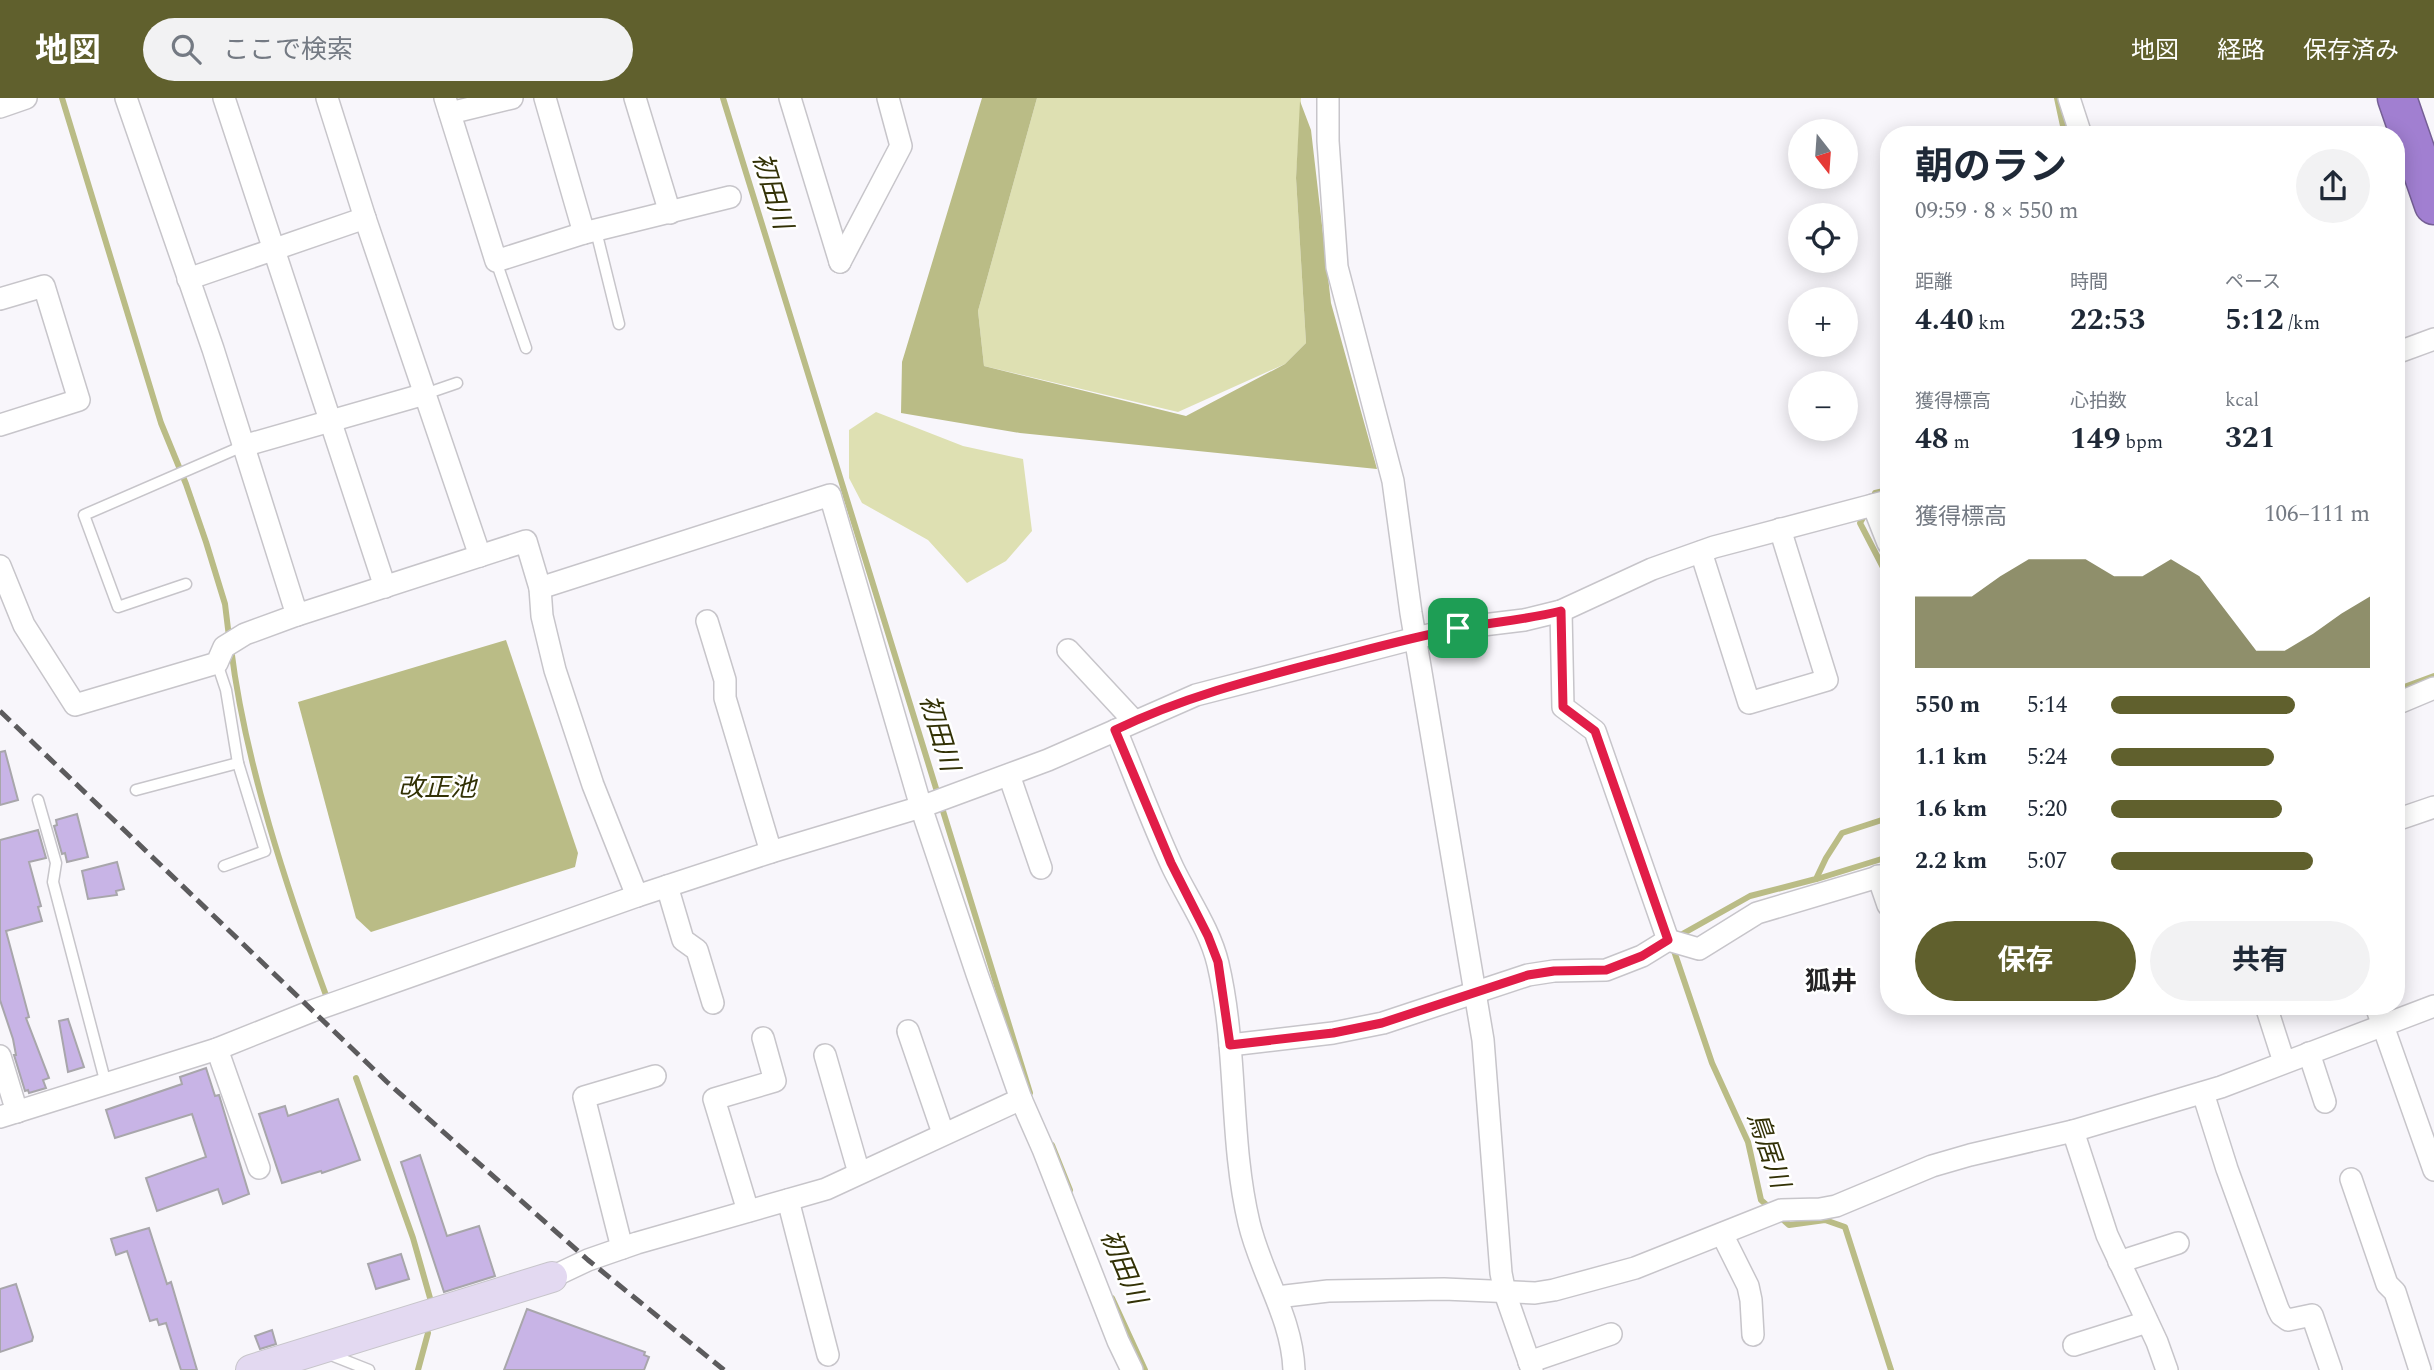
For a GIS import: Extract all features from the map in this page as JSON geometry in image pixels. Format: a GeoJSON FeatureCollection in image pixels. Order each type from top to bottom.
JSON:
{"type":"FeatureCollection","features":[{"type":"Feature","properties":{"kind":"highway"},"geometry":{"type":"LineString","coordinates":[[2397,98],[2434,205]]}},
{"type":"Feature","properties":{"kind":"street"},"geometry":{"type":"LineString","coordinates":[[0,107],[26,98]]}},
{"type":"Feature","properties":{"kind":"street"},"geometry":{"type":"LineString","coordinates":[[126,98],[297,615]]}},
{"type":"Feature","properties":{"kind":"street"},"geometry":{"type":"LineString","coordinates":[[225,98],[385,587]]}},
{"type":"Feature","properties":{"kind":"street"},"geometry":{"type":"LineString","coordinates":[[327,98],[480,556]]}},
{"type":"Feature","properties":{"kind":"street"},"geometry":{"type":"LineString","coordinates":[[512,98],[447,106],[496,261],[590,232],[730,197]]}},
{"type":"Feature","properties":{"kind":"street"},"geometry":{"type":"LineString","coordinates":[[545,98],[590,232]]}},
{"type":"Feature","properties":{"kind":"street"},"geometry":{"type":"LineString","coordinates":[[635,98],[670,213]]}},
{"type":"Feature","properties":{"kind":"street"},"geometry":{"type":"LineString","coordinates":[[790,98],[840,262],[901,146],[888,98]]}},
{"type":"Feature","properties":{"kind":"street"},"geometry":{"type":"LineString","coordinates":[[1328,98],[1328,141],[1337,267],[1393,481],[1487,1077],[1505,1293],[1531,1366],[1611,1335]]}},
{"type":"Feature","properties":{"kind":"street"},"geometry":{"type":"LineString","coordinates":[[2070,98],[2078,126]]}},
{"type":"Feature","properties":{"kind":"street"},"geometry":{"type":"LineString","coordinates":[[188,279],[365,218]]}},
{"type":"Feature","properties":{"kind":"street"},"geometry":{"type":"LineString","coordinates":[[0,299],[44,286],[79,400],[0,425]]}},
{"type":"Feature","properties":{"kind":"street"},"geometry":{"type":"LineString","coordinates":[[2405,350],[2434,339]]}},
{"type":"Feature","properties":{"kind":"street"},"geometry":{"type":"LineString","coordinates":[[243,446],[425,394]]}},
{"type":"Feature","properties":{"kind":"street"},"geometry":{"type":"LineString","coordinates":[[540,588],[830,495],[922,807],[1021,1099],[1132,1370]]}},
{"type":"Feature","properties":{"kind":"street"},"geometry":{"type":"LineString","coordinates":[[0,1056],[8,1114],[218,1049],[312,1011],[637,896],[946,799],[1196,695],[1458,628],[1524,620],[1561,611],[1652,569],[1701,552],[1874,505]]}},
{"type":"Feature","properties":{"kind":"street"},"geometry":{"type":"LineString","coordinates":[[1701,552],[1749,703],[1827,680],[1780,529]]}},
{"type":"Feature","properties":{"kind":"street"},"geometry":{"type":"LineString","coordinates":[[0,566],[24,625],[75,705],[220,655],[245,634],[297,615],[526,541],[540,588],[542,616],[555,670],[593,785],[637,896]]}},
{"type":"Feature","properties":{"kind":"street"},"geometry":{"type":"LineString","coordinates":[[1561,611],[1563,707],[1595,731],[1668,940]]}},
{"type":"Feature","properties":{"kind":"street"},"geometry":{"type":"LineString","coordinates":[[707,621],[725,680],[725,698],[772,852]]}},
{"type":"Feature","properties":{"kind":"street"},"geometry":{"type":"LineString","coordinates":[[1068,650],[1125,726],[1171,863],[1208,936],[1218,962],[1230,1045],[1243,1194],[1250,1226],[1290,1335],[1294,1370]]}},
{"type":"Feature","properties":{"kind":"street"},"geometry":{"type":"LineString","coordinates":[[2405,700],[2434,688]]}},
{"type":"Feature","properties":{"kind":"street"},"geometry":{"type":"LineString","coordinates":[[1009,775],[1041,868]]}},
{"type":"Feature","properties":{"kind":"street"},"geometry":{"type":"LineString","coordinates":[[2405,817],[2434,807]]}},
{"type":"Feature","properties":{"kind":"street"},"geometry":{"type":"LineString","coordinates":[[1230,1045],[1333,1033],[1382,1023],[1475,991],[1540,973],[1606,970],[1642,956],[1668,940],[1699,949],[1757,913],[1880,876]]}},
{"type":"Feature","properties":{"kind":"street"},"geometry":{"type":"LineString","coordinates":[[667,887],[682,940],[697,950],[713,1003]]}},
{"type":"Feature","properties":{"kind":"street"},"geometry":{"type":"LineString","coordinates":[[2405,1011],[2434,1006]]}},
{"type":"Feature","properties":{"kind":"street"},"geometry":{"type":"LineString","coordinates":[[2269,1015],[2284,1062]]}},
{"type":"Feature","properties":{"kind":"street"},"geometry":{"type":"LineString","coordinates":[[1277,1297],[1328,1292],[1444,1289],[1505,1293],[1554,1290],[1635,1268],[1781,1210],[1836,1206],[1932,1166],[2073,1131],[2203,1093],[2309,1053],[2379,1015],[2434,1170]]}},
{"type":"Feature","properties":{"kind":"street"},"geometry":{"type":"LineString","coordinates":[[908,1031],[943,1133]]}},
{"type":"Feature","properties":{"kind":"street"},"geometry":{"type":"LineString","coordinates":[[748,1211],[715,1099],[775,1081],[763,1038]]}},
{"type":"Feature","properties":{"kind":"street"},"geometry":{"type":"LineString","coordinates":[[218,1049],[259,1168]]}},
{"type":"Feature","properties":{"kind":"street"},"geometry":{"type":"LineString","coordinates":[[2309,1053],[2325,1102]]}},
{"type":"Feature","properties":{"kind":"street"},"geometry":{"type":"LineString","coordinates":[[825,1055],[859,1173]]}},
{"type":"Feature","properties":{"kind":"street"},"geometry":{"type":"LineString","coordinates":[[622,1248],[584,1097],[655,1076]]}},
{"type":"Feature","properties":{"kind":"street"},"geometry":{"type":"LineString","coordinates":[[2203,1093],[2227,1169],[2278,1309],[2288,1320],[2312,1315],[2331,1370]]}},
{"type":"Feature","properties":{"kind":"street"},"geometry":{"type":"LineString","coordinates":[[251,1370],[552,1277],[622,1248],[826,1189],[1021,1099]]}},
{"type":"Feature","properties":{"kind":"street"},"geometry":{"type":"LineString","coordinates":[[2073,1131],[2107,1235],[2167,1370]]}},
{"type":"Feature","properties":{"kind":"street"},"geometry":{"type":"LineString","coordinates":[[2351,1179],[2387,1284],[2395,1292],[2419,1370],[2434,1365]]}},
{"type":"Feature","properties":{"kind":"street"},"geometry":{"type":"LineString","coordinates":[[788,1199],[828,1355]]}},
{"type":"Feature","properties":{"kind":"street"},"geometry":{"type":"LineString","coordinates":[[1722,1234],[1748,1286],[1753,1335]]}},
{"type":"Feature","properties":{"kind":"street"},"geometry":{"type":"LineString","coordinates":[[2119,1262],[2178,1243]]}},
{"type":"Feature","properties":{"kind":"street"},"geometry":{"type":"LineString","coordinates":[[2074,1345],[2147,1322]]}},
{"type":"Feature","properties":{"kind":"lane"},"geometry":{"type":"LineString","coordinates":[[590,232],[620,324]]}},
{"type":"Feature","properties":{"kind":"lane"},"geometry":{"type":"LineString","coordinates":[[496,261],[526,348]]}},
{"type":"Feature","properties":{"kind":"lane"},"geometry":{"type":"LineString","coordinates":[[425,394],[457,383]]}},
{"type":"Feature","properties":{"kind":"lane"},"geometry":{"type":"LineString","coordinates":[[186,584],[118,607],[84,515],[243,446]]}},
{"type":"Feature","properties":{"kind":"lane"},"geometry":{"type":"LineString","coordinates":[[220,655],[238,763],[265,851],[225,866]]}},
{"type":"Feature","properties":{"kind":"lane"},"geometry":{"type":"LineString","coordinates":[[136,790],[238,763]]}},
{"type":"Feature","properties":{"kind":"lane"},"geometry":{"type":"LineString","coordinates":[[38,800],[56,863],[52,882],[106,1084]]}},
{"type":"Feature","properties":{"kind":"lane"},"geometry":{"type":"LineString","coordinates":[[316,1350],[369,1370]]}},
{"type":"Feature","properties":{"kind":"shaded area"},"geometry":{"type":"Polygon","coordinates":[[[1037,98],[1301,98],[1296,178],[1306,343],[1285,364],[1178,412],[984,366],[978,311],[1037,98]]]}},
{"type":"Feature","properties":{"kind":"shaded area"},"geometry":{"type":"Polygon","coordinates":[[[876,412],[963,446],[1023,459],[1032,531],[1006,561],[967,583],[928,540],[862,503],[849,478],[849,430],[876,412]]]}},
{"type":"Feature","properties":{"kind":"water"},"geometry":{"type":"Polygon","coordinates":[[[982,98],[1037,98],[978,311],[984,366],[1186,416],[1285,364],[1306,343],[1296,178],[1300,101],[1311,130],[1331,303],[1377,469],[1020,433],[901,413],[902,362],[982,98]]]}},
{"type":"Feature","properties":{"kind":"water","name":"改正池"},"geometry":{"type":"Polygon","coordinates":[[[506,640],[578,853],[575,867],[371,932],[356,918],[298,702],[506,640]]]}},
{"type":"Feature","properties":{"kind":"building"},"geometry":{"type":"Polygon","coordinates":[[[5,751],[18,800],[0,805],[0,752],[5,751]]]}},
{"type":"Feature","properties":{"kind":"building"},"geometry":{"type":"Polygon","coordinates":[[[77,814],[88,857],[67,862],[54,826],[57,825],[56,820],[77,814]]]}},
{"type":"Feature","properties":{"kind":"building"},"geometry":{"type":"Polygon","coordinates":[[[38,830],[46,858],[29,862],[41,906],[38,907],[42,921],[6,931],[29,1017],[26,1018],[49,1078],[43,1080],[46,1088],[29,1093],[28,1090],[25,1091],[14,1055],[13,1039],[0,1000],[0,840],[38,830]]]}},
{"type":"Feature","properties":{"kind":"building"},"geometry":{"type":"Polygon","coordinates":[[[117,862],[124,889],[116,891],[117,895],[88,899],[82,871],[117,862]]]}},
{"type":"Feature","properties":{"kind":"building"},"geometry":{"type":"Polygon","coordinates":[[[68,1019],[84,1067],[68,1072],[59,1021],[68,1019]]]}},
{"type":"Feature","properties":{"kind":"building"},"geometry":{"type":"Polygon","coordinates":[[[206,1068],[215,1096],[219,1095],[249,1194],[223,1204],[218,1189],[157,1211],[146,1178],[206,1157],[192,1114],[115,1138],[106,1110],[182,1084],[180,1077],[206,1068]]]}},
{"type":"Feature","properties":{"kind":"building"},"geometry":{"type":"Polygon","coordinates":[[[338,1099],[360,1160],[282,1183],[259,1114],[285,1106],[288,1116],[338,1099]]]}},
{"type":"Feature","properties":{"kind":"building"},"geometry":{"type":"Polygon","coordinates":[[[420,1155],[447,1236],[479,1226],[495,1276],[444,1292],[401,1162],[420,1155]]]}},
{"type":"Feature","properties":{"kind":"building"},"geometry":{"type":"Polygon","coordinates":[[[149,1228],[167,1284],[171,1282],[197,1370],[181,1370],[166,1323],[159,1325],[157,1319],[150,1321],[127,1251],[116,1255],[111,1239],[149,1228]]]}},
{"type":"Feature","properties":{"kind":"building"},"geometry":{"type":"Polygon","coordinates":[[[401,1254],[409,1279],[376,1289],[368,1264],[401,1254]]]}},
{"type":"Feature","properties":{"kind":"building"},"geometry":{"type":"Polygon","coordinates":[[[16,1284],[33,1337],[32,1341],[0,1352],[0,1289],[16,1284]]]}},
{"type":"Feature","properties":{"kind":"building"},"geometry":{"type":"Polygon","coordinates":[[[527,1309],[645,1352],[644,1355],[649,1357],[644,1370],[504,1370],[527,1309]]]}},
{"type":"Feature","properties":{"kind":"building"},"geometry":{"type":"Polygon","coordinates":[[[272,1330],[276,1344],[260,1349],[255,1336],[272,1330]]]}},
{"type":"Feature","properties":{"kind":"waterway"},"geometry":{"type":"LineString","coordinates":[[62,98],[161,423],[206,542],[225,604],[229,637]]}},
{"type":"Feature","properties":{"kind":"waterway","name":"初田川"},"geometry":{"type":"LineString","coordinates":[[723,98],[1030,1093]]}},
{"type":"Feature","properties":{"kind":"waterway"},"geometry":{"type":"LineString","coordinates":[[2057,98],[2063,126]]}},
{"type":"Feature","properties":{"kind":"waterway"},"geometry":{"type":"LineString","coordinates":[[1871,501],[1875,493],[1880,492]]}},
{"type":"Feature","properties":{"kind":"waterway"},"geometry":{"type":"LineString","coordinates":[[1865,514],[1860,523],[1880,562]]}},
{"type":"Feature","properties":{"kind":"waterway"},"geometry":{"type":"LineString","coordinates":[[231,648],[246,736],[269,825],[327,998]]}},
{"type":"Feature","properties":{"kind":"waterway","name":"鳥居川"},"geometry":{"type":"LineString","coordinates":[[2405,687],[2434,676]]}},
{"type":"Feature","properties":{"kind":"waterway"},"geometry":{"type":"LineString","coordinates":[[1677,937],[1750,896],[1816,879],[1842,833],[1880,821]]}},
{"type":"Feature","properties":{"kind":"waterway","name":"鳥居川"},"geometry":{"type":"LineString","coordinates":[[1817,879],[1880,859]]}},
{"type":"Feature","properties":{"kind":"waterway","name":"鳥居川"},"geometry":{"type":"LineString","coordinates":[[1673,948],[1712,1063],[1748,1142],[1761,1200],[1789,1225],[1825,1220],[1845,1227],[1891,1370]]}},
{"type":"Feature","properties":{"kind":"waterway"},"geometry":{"type":"LineString","coordinates":[[356,1078],[413,1238],[432,1305]]}},
{"type":"Feature","properties":{"kind":"waterway","name":"初田川"},"geometry":{"type":"LineString","coordinates":[[1052,1145],[1070,1190]]}},
{"type":"Feature","properties":{"kind":"waterway","name":"初田川"},"geometry":{"type":"LineString","coordinates":[[1112,1298],[1145,1370]]}},
{"type":"Feature","properties":{"kind":"waterway"},"geometry":{"type":"LineString","coordinates":[[418,1370],[428,1333]]}},
{"type":"Feature","properties":{"kind":"railway"},"geometry":{"type":"LineString","coordinates":[[0,711],[387,1082],[588,1260],[724,1370]]}},
{"type":"Feature","properties":{"kind":"district","name":"狐井"},"geometry":{"type":"Point","coordinates":[1831,982]}},
{"type":"Feature","properties":{"kind":"route"},"geometry":{"type":"LineString","coordinates":[[1561,611],[1563,707],[1595,731],[1668,940],[1642,956],[1606,970],[1554,971],[1528,975],[1382,1023],[1333,1033],[1230,1045],[1218,962],[1208,936],[1171,863],[1115,730],[1196,695],[1236,683],[1458,628],[1524,620],[1561,611]]}}]}
